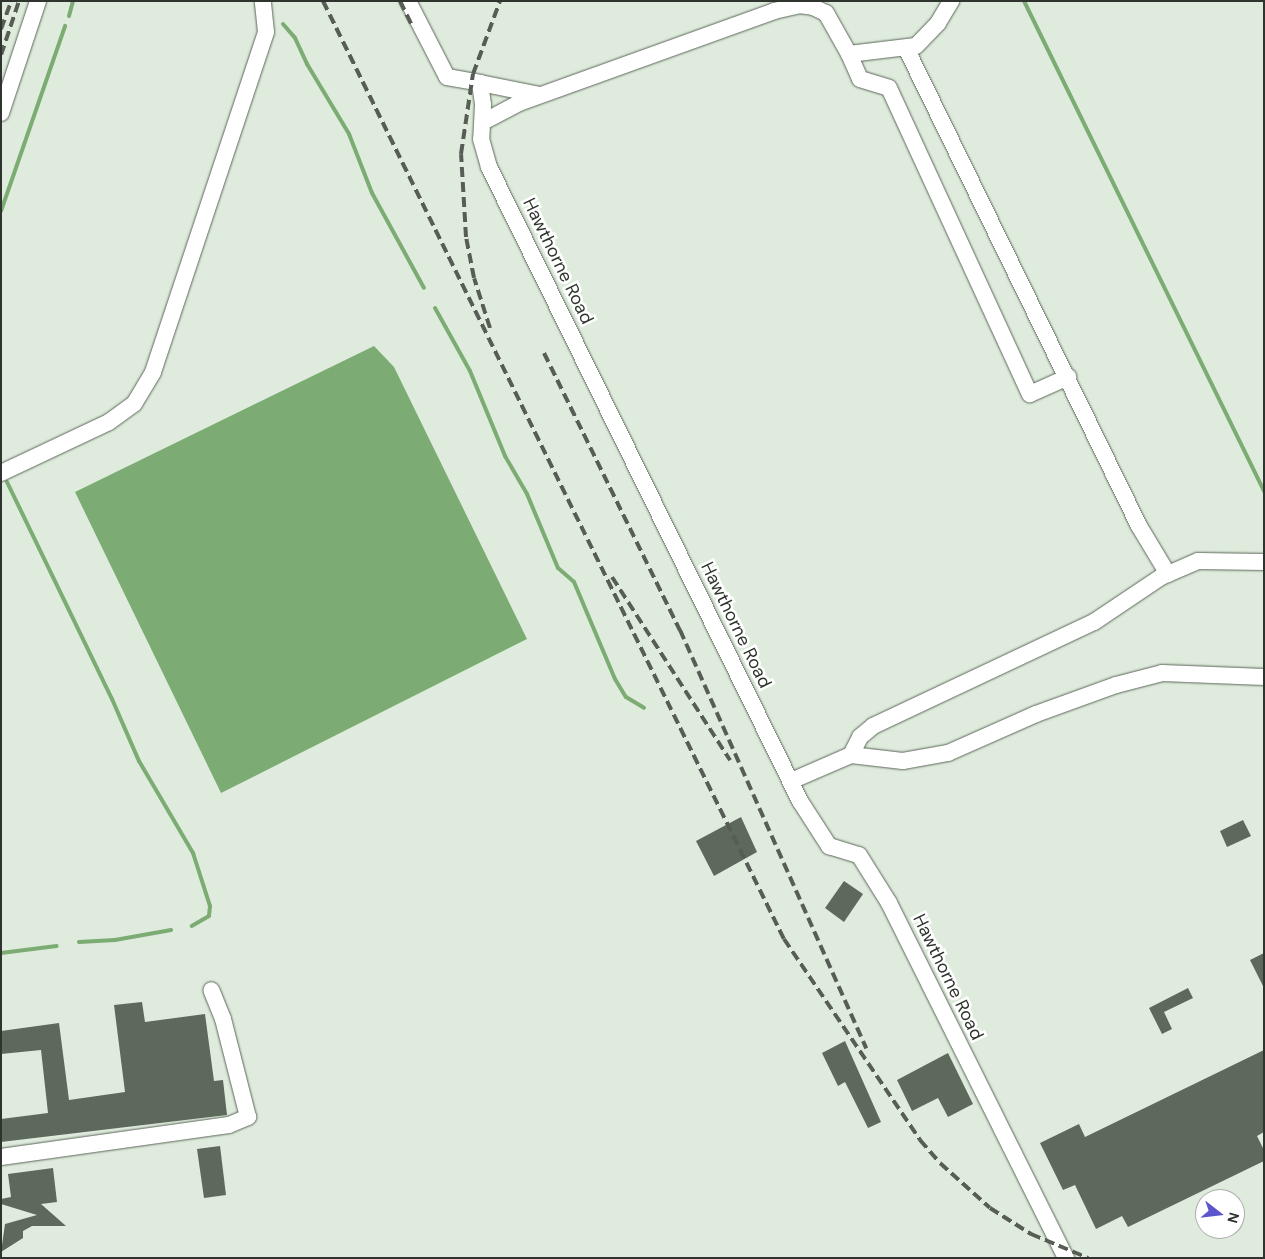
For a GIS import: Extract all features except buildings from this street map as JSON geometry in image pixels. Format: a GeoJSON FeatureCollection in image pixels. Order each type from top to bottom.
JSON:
{"type":"FeatureCollection","features":[{"type":"Feature","properties":{"kind":"street"},"geometry":{"type":"LineString","coordinates":[[1,113],[38,1]]}},
{"type":"Feature","properties":{"kind":"street"},"geometry":{"type":"LineString","coordinates":[[1,473],[108,422],[134,404],[153,372],[266,32],[263,1]]}},
{"type":"Feature","properties":{"kind":"street"},"geometry":{"type":"LineString","coordinates":[[408,1],[447,77],[543,96]]}},
{"type":"Feature","properties":{"kind":"street"},"geometry":{"type":"LineString","coordinates":[[849,54],[916,46],[938,23],[950,1]]}},
{"type":"Feature","properties":{"kind":"street"},"geometry":{"type":"LineString","coordinates":[[483,122],[501,111],[741,21],[799,5],[813,7],[826,13],[849,54],[860,79],[889,88],[1030,394],[1068,377]]}},
{"type":"Feature","properties":{"kind":"street"},"geometry":{"type":"LineString","coordinates":[[906,48],[1068,377],[1138,526],[1168,574]]}},
{"type":"Feature","properties":{"kind":"street","name":"Hawthorne Road"},"geometry":{"type":"LineString","coordinates":[[480,83],[483,122],[481,140],[489,167],[791,781],[829,846],[859,855],[889,903],[1066,1258]]}},
{"type":"Feature","properties":{"kind":"street"},"geometry":{"type":"LineString","coordinates":[[851,754],[860,737],[874,726],[1094,622],[1168,574],[1198,561],[1264,562]]}},
{"type":"Feature","properties":{"kind":"street"},"geometry":{"type":"LineString","coordinates":[[791,781],[851,754],[903,761],[948,753],[1036,714],[1116,685],[1162,673],[1264,677]]}},
{"type":"Feature","properties":{"kind":"street"},"geometry":{"type":"LineString","coordinates":[[1,1157],[229,1125],[248,1117],[223,1019],[211,990]]}},
{"type":"Feature","properties":{"kind":"shaded area"},"geometry":{"type":"Polygon","coordinates":[[[374,346],[394,367],[527,639],[221,793],[75,492],[374,346]]]}},
{"type":"Feature","properties":{"kind":"waterway"},"geometry":{"type":"LineString","coordinates":[[69,16],[73,1]]}},
{"type":"Feature","properties":{"kind":"waterway"},"geometry":{"type":"LineString","coordinates":[[1024,1],[1264,491]]}},
{"type":"Feature","properties":{"kind":"waterway"},"geometry":{"type":"LineString","coordinates":[[283,24],[295,38],[307,64],[349,134],[372,193],[424,288]]}},
{"type":"Feature","properties":{"kind":"waterway"},"geometry":{"type":"LineString","coordinates":[[1,211],[65,26]]}},
{"type":"Feature","properties":{"kind":"waterway"},"geometry":{"type":"LineString","coordinates":[[435,308],[470,371],[505,456],[527,494],[558,568],[574,582],[615,679],[626,697],[644,708]]}},
{"type":"Feature","properties":{"kind":"waterway"},"geometry":{"type":"LineString","coordinates":[[7,482],[112,699],[139,761],[193,853],[210,906],[209,916],[192,926]]}},
{"type":"Feature","properties":{"kind":"waterway"},"geometry":{"type":"LineString","coordinates":[[79,942],[115,940],[171,930]]}},
{"type":"Feature","properties":{"kind":"waterway"},"geometry":{"type":"LineString","coordinates":[[1,953],[57,946]]}},
{"type":"Feature","properties":{"kind":"railway"},"geometry":{"type":"LineString","coordinates":[[1,29],[11,1]]}},
{"type":"Feature","properties":{"kind":"railway"},"geometry":{"type":"LineString","coordinates":[[1,55],[19,1]]}},
{"type":"Feature","properties":{"kind":"railway"},"geometry":{"type":"LineString","coordinates":[[323,1],[784,939],[920,1140],[940,1163],[990,1208],[1031,1234],[1088,1258]]}},
{"type":"Feature","properties":{"kind":"railway"},"geometry":{"type":"LineString","coordinates":[[400,1],[413,28]]}},
{"type":"Feature","properties":{"kind":"railway"},"geometry":{"type":"LineString","coordinates":[[490,328],[474,278],[466,237],[461,154],[473,74],[500,1]]}},
{"type":"Feature","properties":{"kind":"railway"},"geometry":{"type":"LineString","coordinates":[[544,353],[680,630],[866,1048]]}},
{"type":"Feature","properties":{"kind":"railway"},"geometry":{"type":"LineString","coordinates":[[612,577],[730,760]]}}]}
